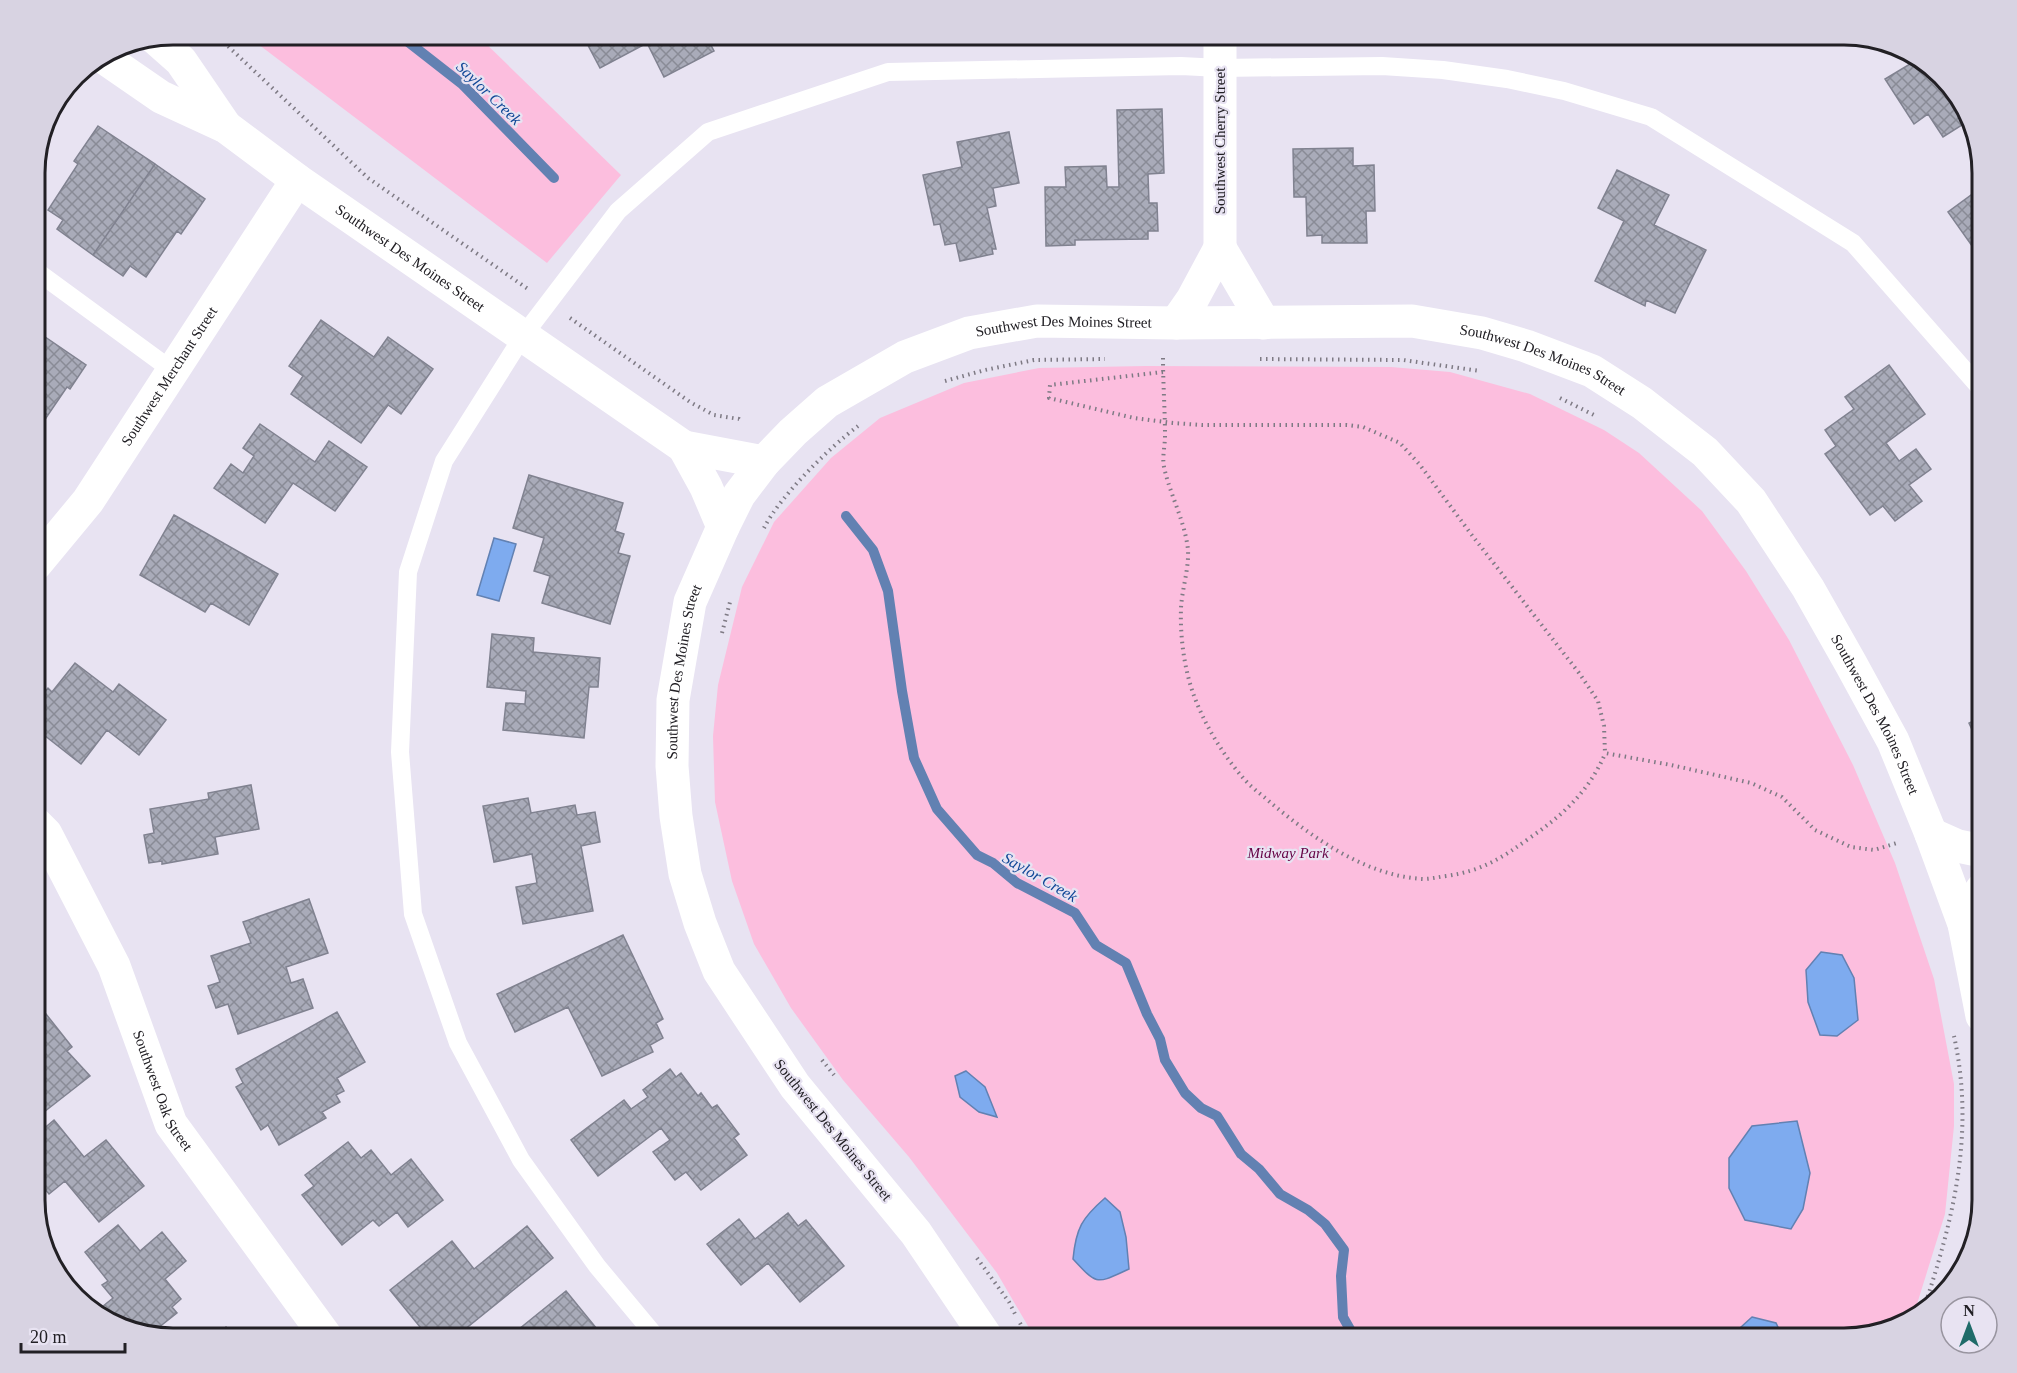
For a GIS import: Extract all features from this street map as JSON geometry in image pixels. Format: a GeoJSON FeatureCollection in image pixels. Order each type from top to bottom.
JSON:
{"type":"FeatureCollection","features":[{"type":"Feature","properties":{"kind":"street","name":"Southwest Des Moines Street"},"geometry":{"type":"LineString","coordinates":[[163,45],[181,61],[226,127]]}},
{"type":"Feature","properties":{"kind":"street","name":"Southwest Cherry Street"},"geometry":{"type":"LineString","coordinates":[[1176,323],[1192,300],[1220,248],[1220,45]]}},
{"type":"Feature","properties":{"kind":"street","name":"Southwest Des Moines Street"},"geometry":{"type":"LineString","coordinates":[[110,62],[160,97],[226,127],[297,180],[684,447],[764,462]]}},
{"type":"Feature","properties":{"kind":"street","name":"Southwest Merchant Street"},"geometry":{"type":"LineString","coordinates":[[45,553],[88,501],[297,180]]}},
{"type":"Feature","properties":{"kind":"street"},"geometry":{"type":"LineString","coordinates":[[1220,248],[1264,323]]}},
{"type":"Feature","properties":{"kind":"street","name":"Southwest Des Moines Street"},"geometry":{"type":"LineString","coordinates":[[980,1328],[916,1233],[788,1076],[719,971],[700,923],[685,874],[676,816],[672,766],[673,700],[690,602],[739,495],[764,462],[793,432],[828,402],[905,357],[969,333],[1036,321],[1176,323],[1412,321],[1482,333],[1526,346],[1592,371],[1642,403],[1705,452],[1751,501],[1808,588],[1893,741],[1964,924],[1972,963]]}},
{"type":"Feature","properties":{"kind":"street","name":"Southwest Des Moines Street"},"geometry":{"type":"LineString","coordinates":[[684,447],[706,487],[723,527]]}},
{"type":"Feature","properties":{"kind":"street"},"geometry":{"type":"LineString","coordinates":[[1929,830],[1958,846],[1972,849]]}},
{"type":"Feature","properties":{"kind":"street","name":"Southwest Oak Street"},"geometry":{"type":"LineString","coordinates":[[45,834],[114,966],[171,1124],[320,1328]]}},
{"type":"Feature","properties":{"kind":"street"},"geometry":{"type":"LineString","coordinates":[[1964,924],[1972,907]]}},
{"type":"Feature","properties":{"kind":"lane"},"geometry":{"type":"LineString","coordinates":[[649,1328],[597,1266],[521,1160],[458,1043],[413,914],[399,752],[408,572],[444,461],[523,336],[618,211],[708,132],[888,72],[1182,66],[1220,68],[1382,66],[1443,70],[1507,79],[1564,91],[1651,117],[1853,243],[1972,378]]}},
{"type":"Feature","properties":{"kind":"lane"},"geometry":{"type":"LineString","coordinates":[[45,277],[173,371]]}},
{"type":"Feature","properties":{"kind":"path"},"geometry":{"type":"LineString","coordinates":[[227,45],[368,178],[535,294]]}},
{"type":"Feature","properties":{"kind":"path"},"geometry":{"type":"LineString","coordinates":[[562,312],[690,402],[714,415],[739,419],[744,423]]}},
{"type":"Feature","properties":{"kind":"path"},"geometry":{"type":"LineString","coordinates":[[1163,372],[1050,385],[1049,398],[1134,418],[1165,422],[1202,425],[1347,425],[1363,428],[1400,443],[1420,465],[1598,701],[1604,726],[1605,753],[1591,782],[1569,809],[1504,857],[1483,868],[1424,879],[1396,875],[1351,858],[1290,819],[1245,781],[1225,754],[1203,717],[1193,693],[1185,660],[1181,609],[1188,551],[1178,507],[1163,464],[1165,422],[1163,358],[1174,358]]}},
{"type":"Feature","properties":{"kind":"path"},"geometry":{"type":"LineString","coordinates":[[941,382],[1034,360],[1116,359]]}},
{"type":"Feature","properties":{"kind":"path"},"geometry":{"type":"LineString","coordinates":[[1255,359],[1403,360],[1488,372]]}},
{"type":"Feature","properties":{"kind":"path"},"geometry":{"type":"LineString","coordinates":[[1553,394],[1603,420]]}},
{"type":"Feature","properties":{"kind":"path"},"geometry":{"type":"LineString","coordinates":[[759,537],[769,518],[802,479],[826,454],[864,422]]}},
{"type":"Feature","properties":{"kind":"path"},"geometry":{"type":"LineString","coordinates":[[720,639],[731,596]]}},
{"type":"Feature","properties":{"kind":"path"},"geometry":{"type":"LineString","coordinates":[[1605,753],[1750,783],[1782,797],[1815,830],[1851,847],[1874,850],[1929,830]]}},
{"type":"Feature","properties":{"kind":"path"},"geometry":{"type":"LineString","coordinates":[[1893,834],[1897,843]]}},
{"type":"Feature","properties":{"kind":"path"},"geometry":{"type":"LineString","coordinates":[[1928,1296],[1951,1220],[1963,1133],[1962,1095],[1952,1026]]}},
{"type":"Feature","properties":{"kind":"path"},"geometry":{"type":"LineString","coordinates":[[818,1055],[839,1081]]}},
{"type":"Feature","properties":{"kind":"path"},"geometry":{"type":"LineString","coordinates":[[976,1256],[1009,1302],[1023,1328]]}},
{"type":"Feature","properties":{"kind":"green space"},"geometry":{"type":"Polygon","coordinates":[[[259,45],[487,45],[621,175],[547,263],[259,45]]]}},
{"type":"Feature","properties":{"kind":"green space","name":"Midway Park"},"geometry":{"type":"Polygon","coordinates":[[[1391,367],[1450,372],[1530,394],[1604,430],[1639,453],[1702,511],[1746,571],[1789,640],[1853,765],[1895,863],[1934,979],[1954,1084],[1954,1126],[1945,1214],[1917,1305],[1885,1321],[1869,1326],[1844,1328],[1029,1328],[997,1273],[909,1157],[843,1080],[791,1008],[754,944],[732,881],[715,802],[713,736],[718,685],[742,587],[774,522],[831,458],[880,418],[964,383],[1039,368],[1391,367]]]}},
{"type":"Feature","properties":{"kind":"water"},"geometry":{"type":"Polygon","coordinates":[[[494,538],[516,544],[499,601],[477,595],[494,538]]]}},
{"type":"Feature","properties":{"kind":"water"},"geometry":{"type":"Polygon","coordinates":[[[1821,952],[1842,955],[1854,978],[1858,1020],[1837,1036],[1820,1035],[1808,1002],[1806,970],[1821,952]]]}},
{"type":"Feature","properties":{"kind":"water"},"geometry":{"type":"Polygon","coordinates":[[[966,1071],[985,1087],[997,1117],[979,1112],[960,1097],[955,1076],[966,1071]]]}},
{"type":"Feature","properties":{"kind":"water"},"geometry":{"type":"Polygon","coordinates":[[[1797,1121],[1810,1173],[1803,1209],[1791,1229],[1745,1220],[1729,1188],[1729,1158],[1752,1126],[1797,1121]]]}},
{"type":"Feature","properties":{"kind":"water"},"geometry":{"type":"Polygon","coordinates":[[[1105,1198],[1120,1212],[1126,1237],[1129,1269],[1110,1278],[1098,1280],[1088,1274],[1073,1259],[1078,1231],[1086,1218],[1105,1198]]]}},
{"type":"Feature","properties":{"kind":"water"},"geometry":{"type":"Polygon","coordinates":[[[1752,1317],[1776,1323],[1778,1328],[1740,1328],[1752,1317]]]}},
{"type":"Feature","properties":{"kind":"building"},"geometry":{"type":"Polygon","coordinates":[[[588,45],[643,45],[600,68],[588,45]]]}},
{"type":"Feature","properties":{"kind":"building"},"geometry":{"type":"Polygon","coordinates":[[[648,45],[711,45],[714,51],[664,77],[648,45]]]}},
{"type":"Feature","properties":{"kind":"building"},"geometry":{"type":"Polygon","coordinates":[[[1910,64],[1940,89],[1962,125],[1943,137],[1928,114],[1914,124],[1885,79],[1910,64]]]}},
{"type":"Feature","properties":{"kind":"building"},"geometry":{"type":"Polygon","coordinates":[[[1162,109],[1164,173],[1148,174],[1149,203],[1157,203],[1158,231],[1148,231],[1148,239],[1075,240],[1075,245],[1046,246],[1045,187],[1066,187],[1065,167],[1106,166],[1107,187],[1119,187],[1117,110],[1162,109]]]}},
{"type":"Feature","properties":{"kind":"building"},"geometry":{"type":"Polygon","coordinates":[[[98,126],[155,164],[93,255],[57,229],[63,220],[48,210],[78,164],[74,161],[98,126]]]}},
{"type":"Feature","properties":{"kind":"building"},"geometry":{"type":"Polygon","coordinates":[[[1009,132],[1019,183],[993,188],[996,206],[987,208],[996,249],[992,249],[993,254],[960,261],[956,243],[945,245],[940,224],[934,225],[923,175],[962,167],[957,142],[1009,132]]]}},
{"type":"Feature","properties":{"kind":"building"},"geometry":{"type":"Polygon","coordinates":[[[1353,148],[1353,166],[1374,165],[1375,211],[1366,211],[1367,243],[1322,243],[1322,235],[1307,236],[1306,197],[1294,197],[1293,149],[1353,148]]]}},
{"type":"Feature","properties":{"kind":"building"},"geometry":{"type":"Polygon","coordinates":[[[155,164],[205,199],[181,234],[177,231],[146,277],[130,266],[123,276],[93,255],[155,164]]]}},
{"type":"Feature","properties":{"kind":"building"},"geometry":{"type":"Polygon","coordinates":[[[1617,170],[1669,195],[1654,225],[1706,250],[1675,313],[1646,300],[1645,306],[1595,281],[1624,221],[1598,208],[1617,170]]]}},
{"type":"Feature","properties":{"kind":"building"},"geometry":{"type":"Polygon","coordinates":[[[1972,194],[1972,246],[1948,212],[1972,194]]]}},
{"type":"Feature","properties":{"kind":"building"},"geometry":{"type":"Polygon","coordinates":[[[321,320],[374,357],[388,337],[433,369],[401,414],[388,405],[361,443],[291,394],[303,376],[289,366],[321,320]]]}},
{"type":"Feature","properties":{"kind":"building"},"geometry":{"type":"Polygon","coordinates":[[[45,337],[86,365],[70,389],[67,387],[48,415],[45,413],[45,337]]]}},
{"type":"Feature","properties":{"kind":"building"},"geometry":{"type":"Polygon","coordinates":[[[1889,365],[1925,414],[1886,443],[1899,461],[1916,449],[1931,469],[1909,485],[1922,501],[1895,521],[1883,506],[1870,515],[1825,454],[1836,446],[1825,430],[1854,409],[1845,397],[1889,365]]]}},
{"type":"Feature","properties":{"kind":"building"},"geometry":{"type":"Polygon","coordinates":[[[260,424],[315,462],[329,441],[367,467],[335,511],[293,483],[265,523],[214,488],[231,464],[243,473],[254,456],[243,448],[260,424]]]}},
{"type":"Feature","properties":{"kind":"building"},"geometry":{"type":"Polygon","coordinates":[[[529,475],[623,503],[615,531],[624,534],[618,553],[630,556],[610,624],[542,603],[550,576],[534,571],[544,538],[513,528],[529,475]]]}},
{"type":"Feature","properties":{"kind":"building"},"geometry":{"type":"Polygon","coordinates":[[[174,515],[278,574],[249,625],[211,603],[205,612],[140,575],[174,515]]]}},
{"type":"Feature","properties":{"kind":"building"},"geometry":{"type":"Polygon","coordinates":[[[492,634],[534,638],[533,652],[600,658],[598,687],[589,687],[584,738],[503,730],[506,703],[525,704],[526,691],[487,687],[492,634]]]}},
{"type":"Feature","properties":{"kind":"building"},"geometry":{"type":"Polygon","coordinates":[[[75,663],[113,692],[119,684],[166,720],[139,755],[107,730],[81,764],[45,736],[45,692],[48,688],[52,692],[75,663]]]}},
{"type":"Feature","properties":{"kind":"building"},"geometry":{"type":"Polygon","coordinates":[[[251,785],[259,829],[215,837],[218,854],[162,864],[162,861],[149,863],[144,835],[154,833],[150,809],[209,799],[208,793],[251,785]]]}},
{"type":"Feature","properties":{"kind":"building"},"geometry":{"type":"Polygon","coordinates":[[[528,798],[531,813],[575,805],[577,815],[595,812],[600,842],[581,846],[593,911],[523,924],[516,887],[537,883],[532,854],[494,862],[483,806],[528,798]]]}},
{"type":"Feature","properties":{"kind":"building"},"geometry":{"type":"Polygon","coordinates":[[[309,899],[328,953],[286,967],[291,983],[303,979],[313,1008],[238,1034],[228,1004],[216,1008],[208,986],[220,982],[211,956],[251,943],[243,922],[309,899]]]}},
{"type":"Feature","properties":{"kind":"building"},"geometry":{"type":"Polygon","coordinates":[[[623,935],[663,1019],[656,1023],[663,1038],[650,1045],[653,1052],[602,1076],[568,1007],[515,1032],[497,994],[623,935]]]}},
{"type":"Feature","properties":{"kind":"building"},"geometry":{"type":"Polygon","coordinates":[[[337,1012],[365,1062],[337,1078],[344,1091],[336,1095],[340,1102],[322,1112],[326,1118],[279,1145],[268,1125],[261,1130],[236,1087],[243,1083],[236,1069],[337,1012]]]}},
{"type":"Feature","properties":{"kind":"building"},"geometry":{"type":"Polygon","coordinates":[[[45,1015],[72,1047],[67,1051],[90,1076],[45,1111],[45,1015]]]}},
{"type":"Feature","properties":{"kind":"building"},"geometry":{"type":"Polygon","coordinates":[[[670,1069],[676,1077],[681,1073],[698,1096],[701,1093],[712,1108],[717,1105],[739,1134],[734,1138],[747,1155],[701,1190],[686,1172],[675,1180],[653,1152],[670,1140],[661,1128],[598,1176],[571,1140],[624,1100],[631,1109],[648,1097],[643,1090],[670,1069]]]}},
{"type":"Feature","properties":{"kind":"building"},"geometry":{"type":"Polygon","coordinates":[[[54,1120],[84,1157],[106,1140],[144,1186],[99,1222],[65,1181],[49,1194],[45,1189],[45,1128],[54,1120]]]}},
{"type":"Feature","properties":{"kind":"building"},"geometry":{"type":"Polygon","coordinates":[[[348,1142],[361,1158],[371,1150],[391,1175],[411,1159],[443,1200],[408,1227],[397,1212],[379,1226],[373,1220],[342,1245],[302,1195],[314,1186],[305,1175],[348,1142]]]}},
{"type":"Feature","properties":{"kind":"building"},"geometry":{"type":"Polygon","coordinates":[[[788,1213],[798,1226],[806,1220],[844,1266],[800,1302],[768,1263],[741,1285],[707,1244],[739,1219],[755,1239],[788,1213]]]}},
{"type":"Feature","properties":{"kind":"building"},"geometry":{"type":"Polygon","coordinates":[[[118,1225],[140,1251],[162,1232],[186,1261],[165,1279],[181,1299],[172,1307],[177,1313],[157,1327],[132,1321],[103,1306],[113,1298],[102,1285],[108,1281],[85,1252],[118,1225]]]}},
{"type":"Feature","properties":{"kind":"building"},"geometry":{"type":"Polygon","coordinates":[[[527,1226],[553,1258],[466,1328],[421,1328],[390,1290],[452,1241],[474,1269],[527,1226]]]}},
{"type":"Feature","properties":{"kind":"building"},"geometry":{"type":"Polygon","coordinates":[[[566,1291],[596,1328],[520,1328],[566,1291]]]}},
{"type":"Feature","properties":{"kind":"waterway","name":"Saylor Creek"},"geometry":{"type":"LineString","coordinates":[[412,45],[462,84],[554,178]]}},
{"type":"Feature","properties":{"kind":"waterway","name":"Saylor Creek"},"geometry":{"type":"LineString","coordinates":[[846,516],[873,550],[888,591],[914,758],[937,809],[977,855],[993,863],[1017,883],[1075,913],[1096,945],[1126,963],[1160,1039],[1165,1060],[1185,1093],[1201,1108],[1217,1116],[1241,1154],[1259,1169],[1280,1194],[1308,1210],[1325,1224],[1344,1250],[1341,1276],[1343,1317],[1349,1328]]}}]}
